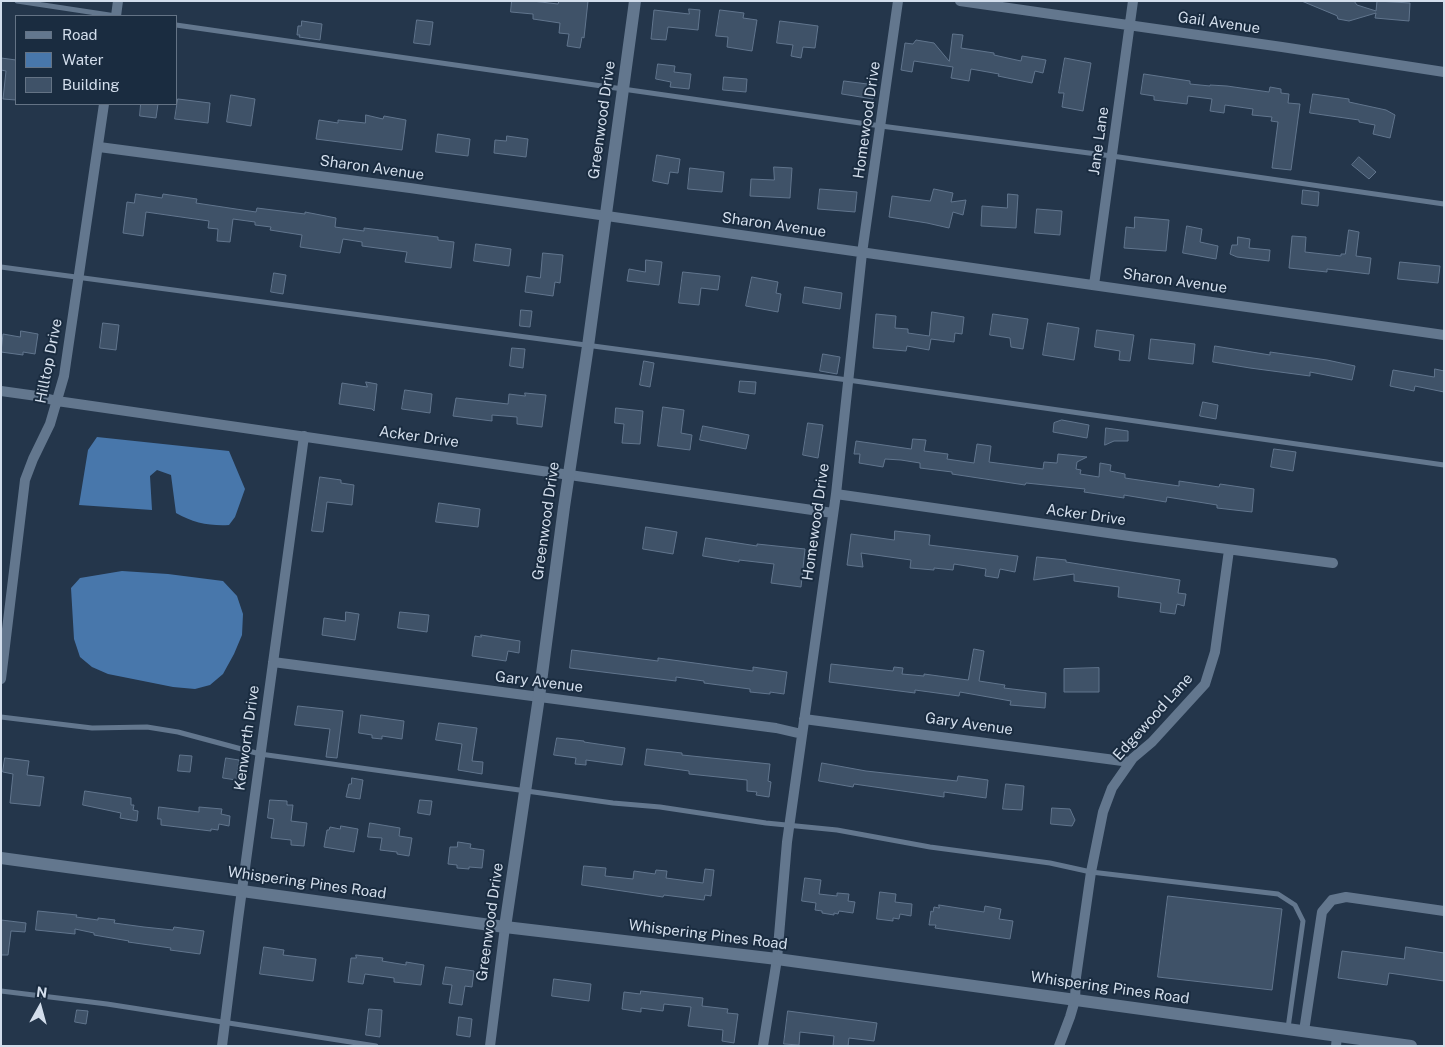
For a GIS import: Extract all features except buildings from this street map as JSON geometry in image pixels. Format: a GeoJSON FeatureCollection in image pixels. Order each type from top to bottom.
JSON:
{"type":"FeatureCollection","features":[{"type":"Feature","properties":{"kind":"street"},"geometry":{"type":"LineString","coordinates":[[117,15],[118,1]]}},
{"type":"Feature","properties":{"kind":"street","name":"Greenwood Drive"},"geometry":{"type":"LineString","coordinates":[[490,1046],[635,1]]}},
{"type":"Feature","properties":{"kind":"street","name":"Homewood Drive"},"geometry":{"type":"LineString","coordinates":[[763,1046],[777,959],[790,826],[836,494],[862,253],[898,1]]}},
{"type":"Feature","properties":{"kind":"street","name":"Gail Avenue"},"geometry":{"type":"LineString","coordinates":[[960,1],[1444,72]]}},
{"type":"Feature","properties":{"kind":"street","name":"Jane Lane"},"geometry":{"type":"LineString","coordinates":[[1094,285],[1133,1]]}},
{"type":"Feature","properties":{"kind":"street","name":"Hilltop Drive"},"geometry":{"type":"LineString","coordinates":[[1,680],[5,622],[25,480],[50,424],[64,376],[104,105]]}},
{"type":"Feature","properties":{"kind":"street","name":"Sharon Avenue"},"geometry":{"type":"LineString","coordinates":[[99,146],[410,188],[1444,335]]}},
{"type":"Feature","properties":{"kind":"street","name":"Acker Drive"},"geometry":{"type":"LineString","coordinates":[[1,391],[58,401],[833,513]]}},
{"type":"Feature","properties":{"kind":"street","name":"Kenworth Drive"},"geometry":{"type":"LineString","coordinates":[[222,1046],[272,662],[304,436]]}},
{"type":"Feature","properties":{"kind":"street","name":"Acker Drive"},"geometry":{"type":"LineString","coordinates":[[836,494],[1333,563]]}},
{"type":"Feature","properties":{"kind":"street","name":"Edgewood Lane"},"geometry":{"type":"LineString","coordinates":[[1059,1046],[1075,1000],[1076,976],[1091,872],[1103,812],[1112,788],[1130,762],[1152,742],[1205,684],[1214,652],[1229,550]]}},
{"type":"Feature","properties":{"kind":"street","name":"Gary Avenue"},"geometry":{"type":"LineString","coordinates":[[272,662],[776,728],[802,734]]}},
{"type":"Feature","properties":{"kind":"street","name":"Gary Avenue"},"geometry":{"type":"LineString","coordinates":[[804,718],[1130,762]]}},
{"type":"Feature","properties":{"kind":"street","name":"Whispering Pines Road"},"geometry":{"type":"LineString","coordinates":[[1,858],[505,927],[777,959],[1304,1031],[1337,1041],[1411,1046]]}},
{"type":"Feature","properties":{"kind":"street"},"geometry":{"type":"LineString","coordinates":[[1304,1031],[1322,912],[1332,900],[1346,897],[1444,911]]}},
{"type":"Feature","properties":{"kind":"lane"},"geometry":{"type":"LineString","coordinates":[[18,1],[110,15]]}},
{"type":"Feature","properties":{"kind":"lane"},"geometry":{"type":"LineString","coordinates":[[178,25],[1444,204]]}},
{"type":"Feature","properties":{"kind":"lane"},"geometry":{"type":"LineString","coordinates":[[1,267],[848,380],[1444,465]]}},
{"type":"Feature","properties":{"kind":"lane"},"geometry":{"type":"LineString","coordinates":[[1,717],[92,728],[155,728],[178,732],[260,754],[613,803],[660,807],[790,826],[836,830],[930,847],[1050,863],[1091,872],[1278,894],[1295,905],[1303,921],[1288,1029]]}},
{"type":"Feature","properties":{"kind":"lane"},"geometry":{"type":"LineString","coordinates":[[1,991],[106,1004],[376,1046]]}},
{"type":"Feature","properties":{"kind":"water"},"geometry":{"type":"Polygon","coordinates":[[[97,437],[229,451],[245,489],[235,517],[229,525],[215,525],[195,521],[176,513],[171,475],[157,470],[150,476],[152,510],[79,505],[88,450],[97,437]]]}},
{"type":"Feature","properties":{"kind":"water"},"geometry":{"type":"Polygon","coordinates":[[[122,571],[168,574],[223,581],[237,596],[243,614],[242,635],[223,674],[210,685],[195,689],[173,687],[108,674],[92,667],[80,657],[74,639],[71,588],[80,578],[122,571]]]}}]}
